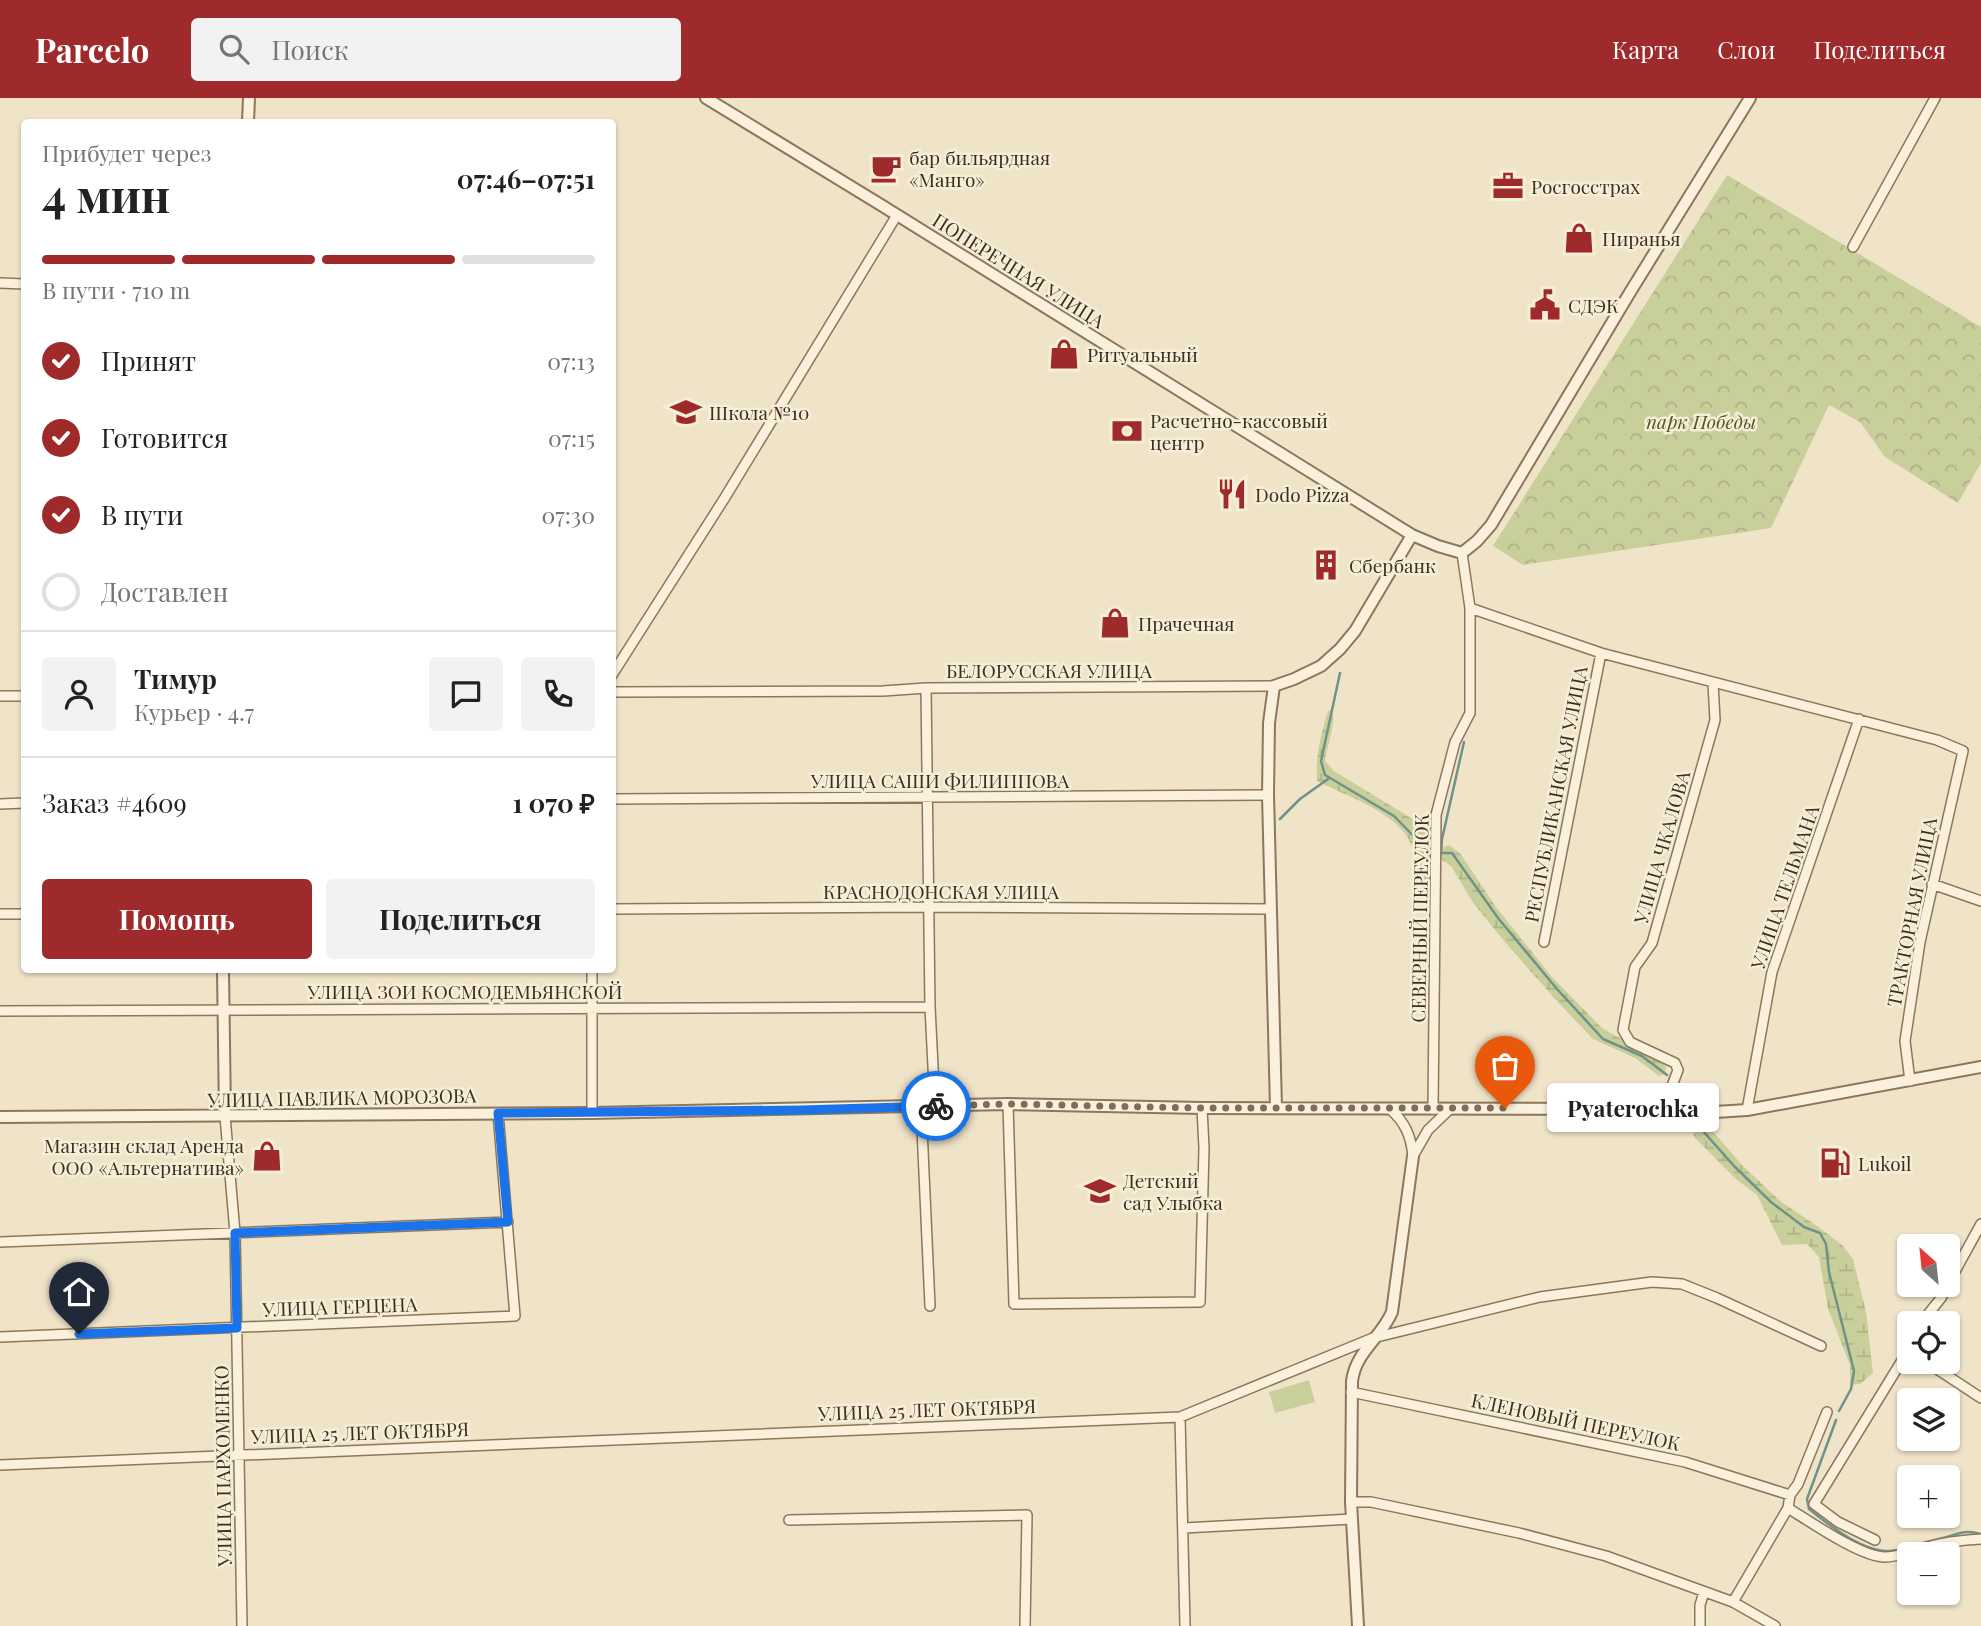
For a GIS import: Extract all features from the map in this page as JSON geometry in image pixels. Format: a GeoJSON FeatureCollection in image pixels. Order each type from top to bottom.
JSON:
{"type":"FeatureCollection","features":[{"type":"Feature","properties":{"kind":"street"},"geometry":{"type":"LineString","coordinates":[[248,119],[249,98]]}},
{"type":"Feature","properties":{"kind":"street","name":"ПОПЕРЕЧНАЯ УЛИЦА"},"geometry":{"type":"LineString","coordinates":[[706,98],[1412,535],[1462,553]]}},
{"type":"Feature","properties":{"kind":"street"},"geometry":{"type":"LineString","coordinates":[[1462,553],[1491,525],[1750,98]]}},
{"type":"Feature","properties":{"kind":"street"},"geometry":{"type":"LineString","coordinates":[[1853,247],[1935,98]]}},
{"type":"Feature","properties":{"kind":"street"},"geometry":{"type":"LineString","coordinates":[[616,669],[724,499],[897,215]]}},
{"type":"Feature","properties":{"kind":"street"},"geometry":{"type":"LineString","coordinates":[[0,283],[21,284]]}},
{"type":"Feature","properties":{"kind":"street","name":"БЕЛОРУССКАЯ УЛИЦА"},"geometry":{"type":"LineString","coordinates":[[616,692],[1273,686],[1321,666],[1340,649],[1354,631],[1412,535]]}},
{"type":"Feature","properties":{"kind":"street","name":"СЕВЕРНЫЙ ПЕРЕУЛОК"},"geometry":{"type":"LineString","coordinates":[[1433,1109],[1436,815],[1455,742],[1470,713],[1470,608],[1462,553]]}},
{"type":"Feature","properties":{"kind":"street"},"geometry":{"type":"LineString","coordinates":[[1470,608],[1601,653],[1859,719]]}},
{"type":"Feature","properties":{"kind":"street","name":"РЕСПУБЛИКАНСКАЯ УЛИЦА"},"geometry":{"type":"LineString","coordinates":[[1544,942],[1601,653]]}},
{"type":"Feature","properties":{"kind":"street","name":"УЛИЦА ЧКАЛОВА"},"geometry":{"type":"LineString","coordinates":[[1663,1109],[1678,1069],[1675,1063],[1630,1042],[1623,1030],[1635,967],[1652,943],[1715,720],[1713,683]]}},
{"type":"Feature","properties":{"kind":"street"},"geometry":{"type":"LineString","coordinates":[[1273,686],[1269,723],[1268,795],[1276,1108]]}},
{"type":"Feature","properties":{"kind":"street"},"geometry":{"type":"LineString","coordinates":[[926,688],[930,1007],[935,1106]]}},
{"type":"Feature","properties":{"kind":"street"},"geometry":{"type":"LineString","coordinates":[[0,696],[21,696]]}},
{"type":"Feature","properties":{"kind":"street","name":"ТРАКТОРНАЯ УЛИЦА"},"geometry":{"type":"LineString","coordinates":[[1859,719],[1937,740],[1963,751],[1920,942],[1905,1041],[1910,1081]]}},
{"type":"Feature","properties":{"kind":"street","name":"УЛИЦА ТЕЛЬМАНА"},"geometry":{"type":"LineString","coordinates":[[1747,1110],[1772,972],[1859,719]]}},
{"type":"Feature","properties":{"kind":"street","name":"УЛИЦА САШИ ФИЛИППОВА"},"geometry":{"type":"LineString","coordinates":[[616,799],[1268,795]]}},
{"type":"Feature","properties":{"kind":"street"},"geometry":{"type":"LineString","coordinates":[[0,804],[21,803]]}},
{"type":"Feature","properties":{"kind":"street"},"geometry":{"type":"LineString","coordinates":[[1932,884],[1981,901]]}},
{"type":"Feature","properties":{"kind":"street","name":"КРАСНОДОНСКАЯ УЛИЦА"},"geometry":{"type":"LineString","coordinates":[[616,909],[1270,909]]}},
{"type":"Feature","properties":{"kind":"street"},"geometry":{"type":"LineString","coordinates":[[0,914],[21,914]]}},
{"type":"Feature","properties":{"kind":"street","name":"УЛИЦА ПАРХОМЕНКО"},"geometry":{"type":"LineString","coordinates":[[223,973],[225,1116],[235,1233],[242,1626]]}},
{"type":"Feature","properties":{"kind":"street"},"geometry":{"type":"LineString","coordinates":[[592,973],[592,1113]]}},
{"type":"Feature","properties":{"kind":"street","name":"УЛИЦА ЗОИ КОСМОДЕМЬЯНСКОЙ"},"geometry":{"type":"LineString","coordinates":[[0,1011],[930,1007]]}},
{"type":"Feature","properties":{"kind":"street","name":"УЛИЦА ПАВЛИКА МОРОЗОВА"},"geometry":{"type":"LineString","coordinates":[[0,1116],[592,1113],[1008,1104],[1202,1108],[1663,1109],[1715,1112],[1747,1110],[1981,1067]]}},
{"type":"Feature","properties":{"kind":"street"},"geometry":{"type":"LineString","coordinates":[[1008,1104],[1014,1304],[1200,1302],[1204,1148],[1202,1108]]}},
{"type":"Feature","properties":{"kind":"street"},"geometry":{"type":"LineString","coordinates":[[921,1106],[930,1306]]}},
{"type":"Feature","properties":{"kind":"street"},"geometry":{"type":"LineString","coordinates":[[1358,1626],[1351,1502],[1353,1372],[1373,1338],[1389,1321],[1394,1304],[1413,1156],[1408,1131],[1390,1109]]}},
{"type":"Feature","properties":{"kind":"street"},"geometry":{"type":"LineString","coordinates":[[1413,1156],[1428,1130],[1450,1109]]}},
{"type":"Feature","properties":{"kind":"street"},"geometry":{"type":"LineString","coordinates":[[0,1242],[508,1222],[498,1113]]}},
{"type":"Feature","properties":{"kind":"street","name":"УЛИЦА ГЕРЦЕНА"},"geometry":{"type":"LineString","coordinates":[[0,1337],[514,1317],[508,1222]]}},
{"type":"Feature","properties":{"kind":"street"},"geometry":{"type":"LineString","coordinates":[[1960,1262],[1981,1224]]}},
{"type":"Feature","properties":{"kind":"street","name":"УЛИЦА 25 ЛЕТ ОКТЯБРЯ"},"geometry":{"type":"LineString","coordinates":[[0,1465],[1181,1417],[1373,1338],[1540,1297],[1651,1282],[1682,1284],[1821,1346]]}},
{"type":"Feature","properties":{"kind":"street"},"geometry":{"type":"LineString","coordinates":[[1930,1311],[1941,1297]]}},
{"type":"Feature","properties":{"kind":"street"},"geometry":{"type":"LineString","coordinates":[[1875,1540],[1839,1522],[1814,1504],[1897,1369]]}},
{"type":"Feature","properties":{"kind":"street"},"geometry":{"type":"LineString","coordinates":[[1945,1374],[1981,1398]]}},
{"type":"Feature","properties":{"kind":"street","name":"КЛЕНОВЫЙ ПЕРЕУЛОК"},"geometry":{"type":"LineString","coordinates":[[1351,1392],[1685,1462],[1790,1495]]}},
{"type":"Feature","properties":{"kind":"street"},"geometry":{"type":"LineString","coordinates":[[1732,1602],[1788,1508],[1790,1495],[1798,1483],[1827,1412]]}},
{"type":"Feature","properties":{"kind":"street"},"geometry":{"type":"LineString","coordinates":[[1181,1417],[1185,1626]]}},
{"type":"Feature","properties":{"kind":"street"},"geometry":{"type":"LineString","coordinates":[[1351,1502],[1371,1502],[1519,1533],[1606,1556],[1732,1602],[1775,1626]]}},
{"type":"Feature","properties":{"kind":"street"},"geometry":{"type":"LineString","coordinates":[[1788,1508],[1862,1550],[1883,1558],[1939,1544],[1981,1539]]}},
{"type":"Feature","properties":{"kind":"street"},"geometry":{"type":"LineString","coordinates":[[789,1520],[1027,1515],[1025,1626]]}},
{"type":"Feature","properties":{"kind":"street"},"geometry":{"type":"LineString","coordinates":[[1184,1528],[1352,1519]]}},
{"type":"Feature","properties":{"kind":"street"},"geometry":{"type":"LineString","coordinates":[[1700,1626],[1703,1592]]}},
{"type":"Feature","properties":{"kind":"green space","name":"парк Победы"},"geometry":{"type":"Polygon","coordinates":[[[1727,175],[1981,327],[1981,463],[1958,503],[1885,457],[1860,422],[1829,405],[1771,528],[1523,565],[1493,546],[1727,175]]]}},
{"type":"Feature","properties":{"kind":"green space"},"geometry":{"type":"Polygon","coordinates":[[[1332,710],[1332,729],[1325,761],[1334,771],[1424,826],[1430,835],[1430,883],[1426,889],[1414,850],[1400,828],[1379,811],[1317,781],[1321,737],[1328,711],[1332,710]]]}},
{"type":"Feature","properties":{"kind":"green space"},"geometry":{"type":"Polygon","coordinates":[[[1449,845],[1460,853],[1496,907],[1552,977],[1602,1028],[1661,1061],[1666,1067],[1665,1074],[1659,1076],[1635,1058],[1593,1039],[1555,999],[1474,904],[1451,866],[1439,858],[1441,848],[1449,845]]]}},
{"type":"Feature","properties":{"kind":"green space"},"geometry":{"type":"Polygon","coordinates":[[[1709,1127],[1742,1165],[1780,1201],[1842,1245],[1853,1259],[1866,1312],[1873,1373],[1860,1384],[1850,1385],[1850,1365],[1828,1309],[1819,1257],[1807,1244],[1782,1245],[1757,1195],[1737,1180],[1695,1138],[1693,1133],[1709,1127]]]}},
{"type":"Feature","properties":{"kind":"green space"},"geometry":{"type":"Polygon","coordinates":[[[1309,1380],[1315,1402],[1275,1413],[1269,1392],[1309,1380]]]}},
{"type":"Feature","properties":{"kind":"waterway"},"geometry":{"type":"LineString","coordinates":[[1340,673],[1321,761],[1325,775],[1394,816],[1430,853]]}},
{"type":"Feature","properties":{"kind":"waterway"},"geometry":{"type":"LineString","coordinates":[[1441,852],[1464,742]]}},
{"type":"Feature","properties":{"kind":"waterway"},"geometry":{"type":"LineString","coordinates":[[1280,819],[1300,799],[1328,779]]}},
{"type":"Feature","properties":{"kind":"waterway"},"geometry":{"type":"LineString","coordinates":[[1440,853],[1452,853],[1498,918],[1603,1039],[1642,1056],[1667,1075]]}},
{"type":"Feature","properties":{"kind":"waterway"},"geometry":{"type":"LineString","coordinates":[[1680,1087],[1695,1102]]}},
{"type":"Feature","properties":{"kind":"waterway"},"geometry":{"type":"LineString","coordinates":[[1698,1115],[1702,1130],[1735,1167],[1771,1202],[1804,1227],[1820,1233],[1826,1244],[1829,1272],[1854,1371],[1851,1389],[1839,1411]]}},
{"type":"Feature","properties":{"kind":"waterway"},"geometry":{"type":"LineString","coordinates":[[1836,1420],[1807,1499],[1809,1509],[1855,1541],[1885,1551],[1904,1549],[1964,1532],[1981,1534]]}},
{"type":"Feature","properties":{"kind":"way so far"},"geometry":{"type":"LineString","coordinates":[[936,1106],[1008,1104],[1202,1108],[1505,1108]]}},
{"type":"Feature","properties":{"kind":"place","name":"бар бильярдная «Манго»"},"geometry":{"type":"Point","coordinates":[886,168]}},
{"type":"Feature","properties":{"kind":"place","name":"Росгосстрах"},"geometry":{"type":"Point","coordinates":[1508,186]}},
{"type":"Feature","properties":{"kind":"place","name":"Пиранья"},"geometry":{"type":"Point","coordinates":[1579,238]}},
{"type":"Feature","properties":{"kind":"place","name":"СДЭК"},"geometry":{"type":"Point","coordinates":[1545,305]}},
{"type":"Feature","properties":{"kind":"place","name":"Ритуальный"},"geometry":{"type":"Point","coordinates":[1064,354]}},
{"type":"Feature","properties":{"kind":"place","name":"Школа №10"},"geometry":{"type":"Point","coordinates":[686,412]}},
{"type":"Feature","properties":{"kind":"place","name":"Расчетно-кассовый центр"},"geometry":{"type":"Point","coordinates":[1127,431]}},
{"type":"Feature","properties":{"kind":"place","name":"Dodo Pizza"},"geometry":{"type":"Point","coordinates":[1232,494]}},
{"type":"Feature","properties":{"kind":"place","name":"Сбербанк"},"geometry":{"type":"Point","coordinates":[1326,565]}},
{"type":"Feature","properties":{"kind":"place","name":"Прачечная"},"geometry":{"type":"Point","coordinates":[1115,623]}},
{"type":"Feature","properties":{"kind":"place","name":"Pyaterochka"},"geometry":{"type":"Point","coordinates":[1505,1108]}},
{"type":"Feature","properties":{"kind":"place","name":"Магазин склад Аренда ООО «Альтернатива»"},"geometry":{"type":"Point","coordinates":[267,1156]}},
{"type":"Feature","properties":{"kind":"place","name":"Lukoil"},"geometry":{"type":"Point","coordinates":[1835,1163]}},
{"type":"Feature","properties":{"kind":"place","name":"Детский сад Улыбка"},"geometry":{"type":"Point","coordinates":[1100,1191]}},
{"type":"Feature","properties":{"kind":"route"},"geometry":{"type":"LineString","coordinates":[[79,1334],[237,1328],[235,1233],[508,1222],[498,1113],[936,1106]]}}]}
